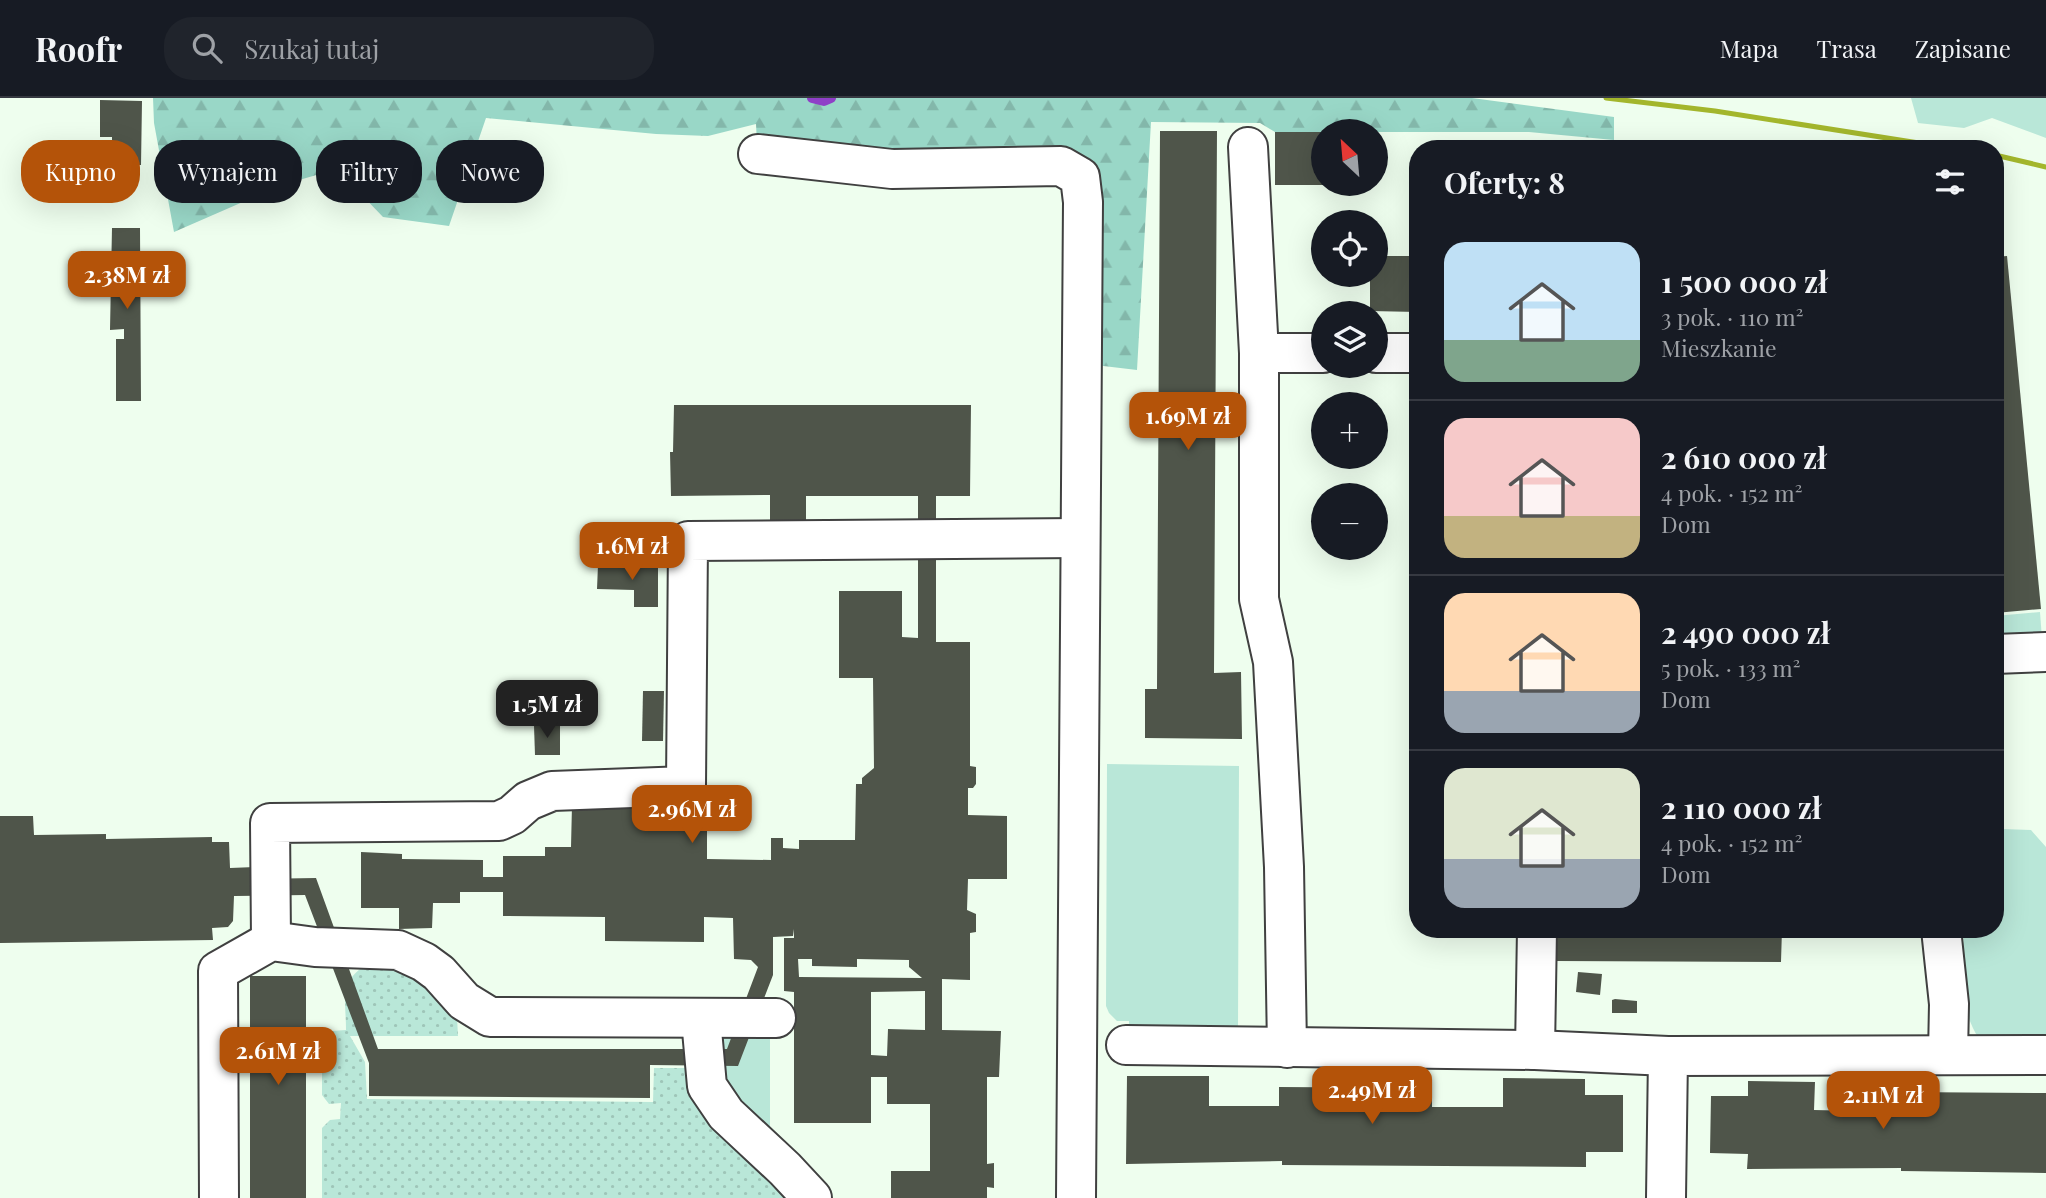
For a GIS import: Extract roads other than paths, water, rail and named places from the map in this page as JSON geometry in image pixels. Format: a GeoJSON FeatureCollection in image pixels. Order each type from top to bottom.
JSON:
{"type":"FeatureCollection","features":[{"type":"Feature","properties":{"kind":"lane"},"geometry":{"type":"LineString","coordinates":[[1248,147],[1259,353],[1259,599],[1273,662],[1284,867],[1287,1048]]}},
{"type":"Feature","properties":{"kind":"lane"},"geometry":{"type":"LineString","coordinates":[[758,154],[892,169],[1060,166],[1080,177],[1083,221],[1076,1198]]}},
{"type":"Feature","properties":{"kind":"lane"},"geometry":{"type":"LineString","coordinates":[[1259,353],[1311,353]]}},
{"type":"Feature","properties":{"kind":"lane"},"geometry":{"type":"LineString","coordinates":[[1388,353],[1409,353]]}},
{"type":"Feature","properties":{"kind":"lane"},"geometry":{"type":"LineString","coordinates":[[271,941],[270,822],[499,821],[512,815],[528,801],[552,792],[687,786],[688,541],[1080,538]]}},
{"type":"Feature","properties":{"kind":"lane"},"geometry":{"type":"LineString","coordinates":[[2004,654],[2046,652]]}},
{"type":"Feature","properties":{"kind":"lane"},"geometry":{"type":"LineString","coordinates":[[1535,1050],[1537,938]]}},
{"type":"Feature","properties":{"kind":"lane"},"geometry":{"type":"LineString","coordinates":[[1942,938],[1949,1004],[1948,1055]]}},
{"type":"Feature","properties":{"kind":"lane"},"geometry":{"type":"LineString","coordinates":[[219,1198],[218,971],[271,941],[315,947],[398,950],[424,962],[439,973],[464,1001],[490,1017],[775,1017]]}},
{"type":"Feature","properties":{"kind":"lane"},"geometry":{"type":"LineString","coordinates":[[701,1018],[707,1086],[726,1114],[812,1198]]}},
{"type":"Feature","properties":{"kind":"lane"},"geometry":{"type":"LineString","coordinates":[[1126,1045],[1535,1050],[1668,1056],[2046,1055]]}},
{"type":"Feature","properties":{"kind":"lane"},"geometry":{"type":"LineString","coordinates":[[1666,1198],[1668,1056]]}},
{"type":"Feature","properties":{"kind":"waterway"},"geometry":{"type":"LineString","coordinates":[[812,98],[824,101],[831,98]]}},
{"type":"Feature","properties":{"kind":"railway"},"geometry":{"type":"LineString","coordinates":[[1606,98],[1715,111],[1900,140]]}},
{"type":"Feature","properties":{"kind":"railway"},"geometry":{"type":"LineString","coordinates":[[2004,157],[2046,167]]}}]}
